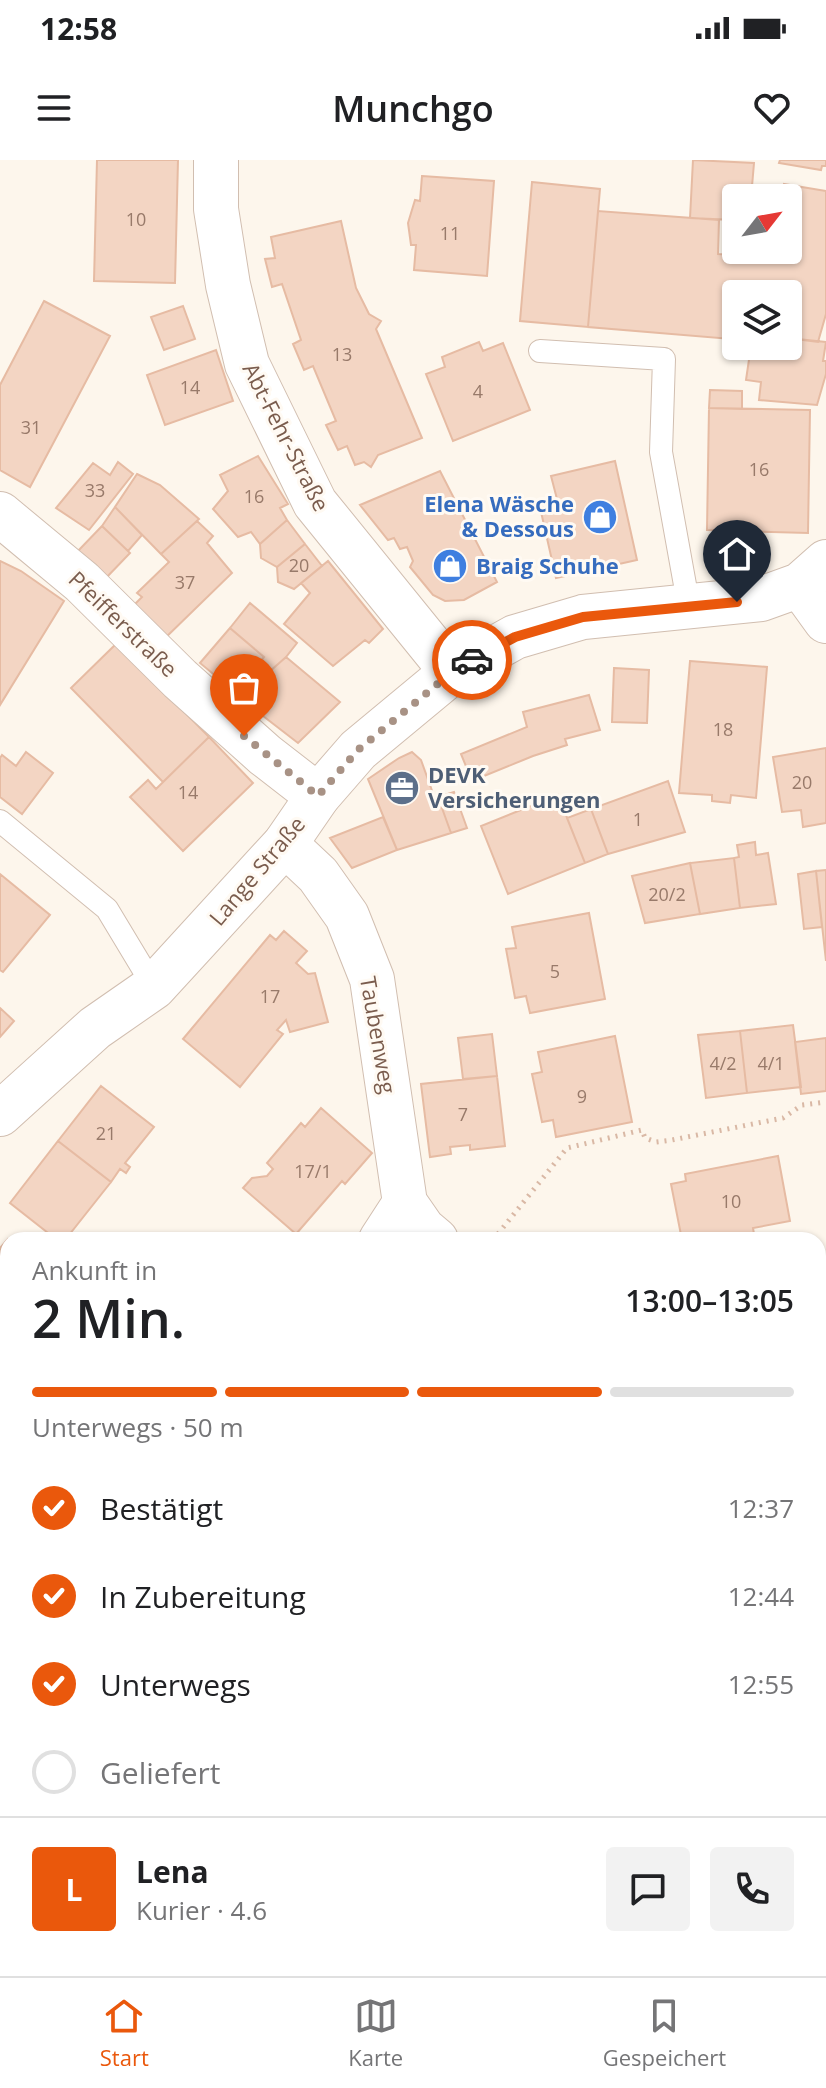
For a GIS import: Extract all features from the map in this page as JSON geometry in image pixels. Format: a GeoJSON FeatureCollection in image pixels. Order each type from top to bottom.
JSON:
{"type":"FeatureCollection","features":[{"type":"Feature","properties":{"kind":"street","name":"Abt-Fehr-Straße"},"geometry":{"type":"LineString","coordinates":[[216,160],[216,209],[228,285],[247,364],[315,503],[452,672]]}},
{"type":"Feature","properties":{"kind":"street","name":"Pfeifferstraße"},"geometry":{"type":"LineString","coordinates":[[0,514],[82,582],[190,689],[265,755],[318,796]]}},
{"type":"Feature","properties":{"kind":"street","name":"Lange Straße"},"geometry":{"type":"LineString","coordinates":[[0,1114],[95,1028],[154,987],[285,844],[318,796],[358,750],[452,672],[515,637],[583,617],[761,599],[813,574]]}},
{"type":"Feature","properties":{"kind":"street"},"geometry":{"type":"LineString","coordinates":[[813,574],[826,621]]}},
{"type":"Feature","properties":{"kind":"street","name":"Taubenweg"},"geometry":{"type":"LineString","coordinates":[[285,844],[318,875],[347,916],[372,979],[405,1203],[427,1232]]}},
{"type":"Feature","properties":{"kind":"street"},"geometry":{"type":"LineString","coordinates":[[386,1232],[405,1203]]}},
{"type":"Feature","properties":{"kind":"lane"},"geometry":{"type":"LineString","coordinates":[[540,351],[664,359],[661,452],[689,607]]}},
{"type":"Feature","properties":{"kind":"lane"},"geometry":{"type":"LineString","coordinates":[[0,821],[107,909],[154,987]]}},
{"type":"Feature","properties":{"kind":"path"},"geometry":{"type":"LineString","coordinates":[[499,1232],[567,1148],[642,1130],[645,1138],[656,1142],[672,1140],[783,1118],[802,1105],[826,1102]]}},
{"type":"Feature","properties":{"kind":"building"},"geometry":{"type":"Polygon","coordinates":[[[97,160],[178,160],[175,283],[94,281],[97,160]]]}},
{"type":"Feature","properties":{"kind":"building"},"geometry":{"type":"Polygon","coordinates":[[[693,160],[754,163],[752,184],[722,184],[722,219],[690,218],[693,160]]]}},
{"type":"Feature","properties":{"kind":"building"},"geometry":{"type":"Polygon","coordinates":[[[780,160],[826,160],[826,166],[822,166],[821,170],[779,163],[780,160]]]}},
{"type":"Feature","properties":{"kind":"building"},"geometry":{"type":"Polygon","coordinates":[[[422,176],[494,181],[487,276],[414,270],[416,245],[411,245],[408,223],[415,200],[420,201],[422,176]]]}},
{"type":"Feature","properties":{"kind":"building"},"geometry":{"type":"Polygon","coordinates":[[[532,182],[600,189],[588,327],[520,321],[532,182]]]}},
{"type":"Feature","properties":{"kind":"building"},"geometry":{"type":"Polygon","coordinates":[[[802,187],[826,191],[826,314],[818,342],[802,340],[802,280],[722,280],[722,338],[588,327],[598,211],[719,220],[718,254],[722,254],[722,264],[802,264],[802,187]]]}},
{"type":"Feature","properties":{"kind":"building"},"geometry":{"type":"Polygon","coordinates":[[[341,221],[356,288],[369,314],[381,321],[376,329],[422,438],[378,455],[371,467],[364,462],[355,465],[347,446],[338,450],[326,425],[336,421],[313,366],[304,370],[293,344],[301,340],[282,284],[272,287],[265,259],[275,258],[271,237],[341,221]]]}},
{"type":"Feature","properties":{"kind":"building"},"geometry":{"type":"Polygon","coordinates":[[[44,301],[110,336],[30,487],[0,470],[0,385],[44,301]]]}},
{"type":"Feature","properties":{"kind":"building"},"geometry":{"type":"Polygon","coordinates":[[[183,306],[195,339],[164,350],[151,317],[183,306]]]}},
{"type":"Feature","properties":{"kind":"building"},"geometry":{"type":"Polygon","coordinates":[[[802,339],[826,342],[823,361],[826,361],[826,374],[817,405],[759,400],[761,382],[746,380],[749,360],[802,360],[802,339]]]}},
{"type":"Feature","properties":{"kind":"building"},"geometry":{"type":"Polygon","coordinates":[[[479,342],[483,351],[503,343],[530,410],[453,441],[426,374],[445,367],[442,357],[479,342]]]}},
{"type":"Feature","properties":{"kind":"building"},"geometry":{"type":"Polygon","coordinates":[[[216,350],[233,401],[165,425],[147,375],[216,350]]]}},
{"type":"Feature","properties":{"kind":"building"},"geometry":{"type":"Polygon","coordinates":[[[710,390],[742,391],[742,409],[709,408],[710,390]]]}},
{"type":"Feature","properties":{"kind":"building"},"geometry":{"type":"Polygon","coordinates":[[[709,408],[810,410],[808,533],[707,530],[709,408]]]}},
{"type":"Feature","properties":{"kind":"building"},"geometry":{"type":"Polygon","coordinates":[[[258,456],[288,504],[280,508],[287,520],[260,544],[251,532],[238,537],[213,509],[228,491],[220,475],[258,456]]]}},
{"type":"Feature","properties":{"kind":"building"},"geometry":{"type":"Polygon","coordinates":[[[615,461],[637,560],[556,578],[539,503],[557,499],[551,476],[615,461]]]}},
{"type":"Feature","properties":{"kind":"building"},"geometry":{"type":"Polygon","coordinates":[[[118,462],[133,474],[89,530],[56,508],[93,463],[110,475],[118,462]]]}},
{"type":"Feature","properties":{"kind":"building"},"geometry":{"type":"Polygon","coordinates":[[[440,471],[497,582],[464,600],[445,601],[433,595],[410,567],[413,561],[407,547],[400,549],[394,538],[388,540],[360,505],[440,471]]]}},
{"type":"Feature","properties":{"kind":"building"},"geometry":{"type":"Polygon","coordinates":[[[137,474],[160,485],[199,519],[161,554],[115,507],[137,474]]]}},
{"type":"Feature","properties":{"kind":"building"},"geometry":{"type":"Polygon","coordinates":[[[115,507],[142,535],[128,551],[102,526],[115,507]]]}},
{"type":"Feature","properties":{"kind":"building"},"geometry":{"type":"Polygon","coordinates":[[[287,520],[305,544],[277,567],[261,558],[260,544],[287,520]]]}},
{"type":"Feature","properties":{"kind":"building"},"geometry":{"type":"Polygon","coordinates":[[[197,521],[213,536],[207,543],[232,573],[160,643],[129,610],[142,597],[137,593],[169,562],[161,554],[197,521]]]}},
{"type":"Feature","properties":{"kind":"building"},"geometry":{"type":"Polygon","coordinates":[[[102,526],[130,553],[105,579],[77,552],[102,526]]]}},
{"type":"Feature","properties":{"kind":"building"},"geometry":{"type":"Polygon","coordinates":[[[305,544],[322,566],[294,589],[278,582],[277,567],[305,544]]]}},
{"type":"Feature","properties":{"kind":"building"},"geometry":{"type":"Polygon","coordinates":[[[0,561],[21,571],[64,601],[0,705],[0,561]]]}},
{"type":"Feature","properties":{"kind":"building"},"geometry":{"type":"Polygon","coordinates":[[[328,561],[383,629],[369,643],[365,640],[333,666],[284,624],[310,593],[301,583],[328,561]]]}},
{"type":"Feature","properties":{"kind":"building"},"geometry":{"type":"Polygon","coordinates":[[[250,603],[297,643],[259,681],[250,675],[264,657],[230,628],[250,603]]]}},
{"type":"Feature","properties":{"kind":"building"},"geometry":{"type":"Polygon","coordinates":[[[230,628],[264,657],[235,692],[200,663],[230,628]]]}},
{"type":"Feature","properties":{"kind":"building"},"geometry":{"type":"Polygon","coordinates":[[[117,643],[209,737],[163,782],[71,688],[117,643]]]}},
{"type":"Feature","properties":{"kind":"building"},"geometry":{"type":"Polygon","coordinates":[[[286,657],[340,702],[298,743],[250,706],[261,692],[253,686],[286,657]]]}},
{"type":"Feature","properties":{"kind":"building"},"geometry":{"type":"Polygon","coordinates":[[[690,661],[767,667],[756,798],[731,795],[730,803],[712,801],[712,795],[679,793],[690,661]]]}},
{"type":"Feature","properties":{"kind":"building"},"geometry":{"type":"Polygon","coordinates":[[[614,668],[649,670],[647,723],[612,722],[614,668]]]}},
{"type":"Feature","properties":{"kind":"building"},"geometry":{"type":"Polygon","coordinates":[[[589,695],[600,730],[565,739],[567,745],[472,781],[461,754],[527,727],[523,712],[589,695]]]}},
{"type":"Feature","properties":{"kind":"building"},"geometry":{"type":"Polygon","coordinates":[[[209,737],[253,783],[183,851],[130,797],[148,780],[156,789],[209,737]]]}},
{"type":"Feature","properties":{"kind":"building"},"geometry":{"type":"Polygon","coordinates":[[[826,748],[826,823],[803,827],[801,810],[782,812],[773,757],[826,748]]]}},
{"type":"Feature","properties":{"kind":"building"},"geometry":{"type":"Polygon","coordinates":[[[26,752],[53,773],[22,814],[0,797],[0,758],[2,755],[16,766],[26,752]]]}},
{"type":"Feature","properties":{"kind":"building"},"geometry":{"type":"Polygon","coordinates":[[[412,752],[421,760],[451,833],[397,850],[368,779],[412,752]]]}},
{"type":"Feature","properties":{"kind":"building"},"geometry":{"type":"Polygon","coordinates":[[[668,781],[685,832],[608,854],[591,809],[668,781]]]}},
{"type":"Feature","properties":{"kind":"building"},"geometry":{"type":"Polygon","coordinates":[[[454,792],[467,828],[451,833],[438,797],[454,792]]]}},
{"type":"Feature","properties":{"kind":"building"},"geometry":{"type":"Polygon","coordinates":[[[558,795],[585,863],[508,894],[481,826],[558,795]]]}},
{"type":"Feature","properties":{"kind":"building"},"geometry":{"type":"Polygon","coordinates":[[[591,809],[608,854],[585,863],[567,818],[591,809]]]}},
{"type":"Feature","properties":{"kind":"building"},"geometry":{"type":"Polygon","coordinates":[[[383,817],[397,850],[352,868],[330,838],[383,817]]]}},
{"type":"Feature","properties":{"kind":"building"},"geometry":{"type":"Polygon","coordinates":[[[755,842],[756,855],[768,853],[776,904],[740,908],[734,858],[739,857],[737,845],[755,842]]]}},
{"type":"Feature","properties":{"kind":"building"},"geometry":{"type":"Polygon","coordinates":[[[734,858],[740,908],[700,914],[690,863],[734,858]]]}},
{"type":"Feature","properties":{"kind":"building"},"geometry":{"type":"Polygon","coordinates":[[[690,863],[700,914],[645,923],[632,876],[690,863]]]}},
{"type":"Feature","properties":{"kind":"building"},"geometry":{"type":"Polygon","coordinates":[[[826,870],[826,961],[816,871],[826,870]]]}},
{"type":"Feature","properties":{"kind":"building"},"geometry":{"type":"Polygon","coordinates":[[[816,871],[822,927],[804,929],[798,874],[816,871]]]}},
{"type":"Feature","properties":{"kind":"building"},"geometry":{"type":"Polygon","coordinates":[[[0,874],[50,915],[3,972],[0,970],[0,874]]]}},
{"type":"Feature","properties":{"kind":"building"},"geometry":{"type":"Polygon","coordinates":[[[589,913],[605,999],[530,1013],[526,996],[515,998],[506,949],[516,948],[512,927],[589,913]]]}},
{"type":"Feature","properties":{"kind":"building"},"geometry":{"type":"Polygon","coordinates":[[[284,931],[307,951],[296,963],[308,974],[315,973],[328,1022],[290,1032],[286,1020],[277,1030],[283,1034],[240,1087],[183,1039],[270,935],[276,940],[284,931]]]}},
{"type":"Feature","properties":{"kind":"building"},"geometry":{"type":"Polygon","coordinates":[[[0,1008],[14,1021],[0,1037],[0,1008]]]}},
{"type":"Feature","properties":{"kind":"building"},"geometry":{"type":"Polygon","coordinates":[[[793,1025],[801,1087],[747,1093],[740,1031],[793,1025]]]}},
{"type":"Feature","properties":{"kind":"building"},"geometry":{"type":"Polygon","coordinates":[[[740,1031],[747,1093],[706,1098],[698,1035],[740,1031]]]}},
{"type":"Feature","properties":{"kind":"building"},"geometry":{"type":"Polygon","coordinates":[[[492,1034],[497,1076],[463,1079],[458,1038],[492,1034]]]}},
{"type":"Feature","properties":{"kind":"building"},"geometry":{"type":"Polygon","coordinates":[[[615,1036],[632,1122],[556,1137],[553,1120],[542,1122],[532,1074],[542,1072],[538,1052],[615,1036]]]}},
{"type":"Feature","properties":{"kind":"building"},"geometry":{"type":"Polygon","coordinates":[[[826,1038],[826,1091],[801,1094],[795,1042],[826,1038]]]}},
{"type":"Feature","properties":{"kind":"building"},"geometry":{"type":"Polygon","coordinates":[[[497,1076],[505,1146],[470,1150],[470,1145],[450,1147],[451,1154],[430,1157],[421,1084],[497,1076]]]}},
{"type":"Feature","properties":{"kind":"building"},"geometry":{"type":"Polygon","coordinates":[[[101,1086],[154,1127],[125,1163],[130,1167],[126,1173],[120,1169],[111,1182],[58,1141],[101,1086]]]}},
{"type":"Feature","properties":{"kind":"building"},"geometry":{"type":"Polygon","coordinates":[[[321,1108],[372,1153],[345,1184],[342,1181],[298,1232],[294,1232],[243,1188],[252,1178],[267,1176],[273,1169],[267,1163],[301,1123],[305,1127],[321,1108]]]}},
{"type":"Feature","properties":{"kind":"building"},"geometry":{"type":"Polygon","coordinates":[[[58,1141],[111,1182],[71,1232],[47,1232],[10,1203],[58,1141]]]}},
{"type":"Feature","properties":{"kind":"building"},"geometry":{"type":"Polygon","coordinates":[[[778,1156],[790,1221],[753,1228],[754,1232],[680,1232],[671,1184],[686,1181],[685,1174],[778,1156]]]}},
{"type":"Feature","properties":{"kind":"way so far"},"geometry":{"type":"LineString","coordinates":[[244,736],[318,796],[358,750],[452,672],[472,660]]}},
{"type":"Feature","properties":{"kind":"place","name":"Elena Wäsche & Dessous"},"geometry":{"type":"Point","coordinates":[600,517]}},
{"type":"Feature","properties":{"kind":"place","name":"Braig Schuhe"},"geometry":{"type":"Point","coordinates":[450,566]}},
{"type":"Feature","properties":{"kind":"place","name":"DEVK Versicherungen"},"geometry":{"type":"Point","coordinates":[402,788]}},
{"type":"Feature","properties":{"kind":"route"},"geometry":{"type":"LineString","coordinates":[[472,660],[515,637],[583,617],[737,602]]}}]}
